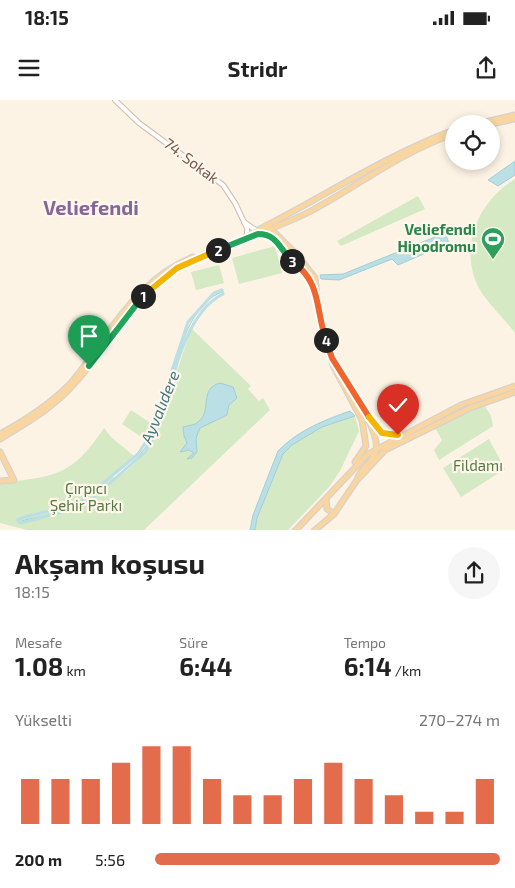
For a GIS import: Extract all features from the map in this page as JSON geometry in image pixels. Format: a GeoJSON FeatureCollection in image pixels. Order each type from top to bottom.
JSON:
{"type":"FeatureCollection","features":[{"type":"Feature","properties":{"kind":"main road","name":"74. Sokak"},"geometry":{"type":"LineString","coordinates":[[115,100],[139,123],[223,185],[244,222],[258,233]]}},
{"type":"Feature","properties":{"kind":"main road"},"geometry":{"type":"LineString","coordinates":[[500,119],[515,115]]}},
{"type":"Feature","properties":{"kind":"main road"},"geometry":{"type":"LineString","coordinates":[[500,122],[515,119]]}},
{"type":"Feature","properties":{"kind":"main road"},"geometry":{"type":"LineString","coordinates":[[269,229],[408,149],[445,134]]}},
{"type":"Feature","properties":{"kind":"main road"},"geometry":{"type":"LineString","coordinates":[[0,439],[62,397],[83,375],[133,306],[155,284],[184,264],[277,227],[308,212],[404,155],[445,138]]}},
{"type":"Feature","properties":{"kind":"main road"},"geometry":{"type":"LineString","coordinates":[[244,222],[246,238]]}},
{"type":"Feature","properties":{"kind":"main road"},"geometry":{"type":"LineString","coordinates":[[277,227],[279,240],[290,260],[309,276],[317,297]]}},
{"type":"Feature","properties":{"kind":"main road"},"geometry":{"type":"LineString","coordinates":[[269,229],[296,254],[315,278],[318,288],[317,297],[320,323],[335,371],[360,415],[365,431],[366,443],[364,450],[346,476],[295,530]]}},
{"type":"Feature","properties":{"kind":"main road"},"geometry":{"type":"LineString","coordinates":[[258,233],[269,235],[279,240]]}},
{"type":"Feature","properties":{"kind":"main road"},"geometry":{"type":"LineString","coordinates":[[0,434],[54,398],[69,385],[125,310],[147,285],[177,264],[246,238]]}},
{"type":"Feature","properties":{"kind":"main road"},"geometry":{"type":"LineString","coordinates":[[290,260],[297,259],[296,254]]}},
{"type":"Feature","properties":{"kind":"main road"},"geometry":{"type":"LineString","coordinates":[[332,358],[365,412],[382,433],[403,435]]}},
{"type":"Feature","properties":{"kind":"main road"},"geometry":{"type":"LineString","coordinates":[[346,476],[376,448],[461,405],[515,386]]}},
{"type":"Feature","properties":{"kind":"main road"},"geometry":{"type":"LineString","coordinates":[[314,530],[334,514],[358,480],[384,450],[464,410],[515,392]]}},
{"type":"Feature","properties":{"kind":"main road"},"geometry":{"type":"LineString","coordinates":[[358,480],[361,471],[375,454],[376,448],[365,412]]}},
{"type":"Feature","properties":{"kind":"main road"},"geometry":{"type":"LineString","coordinates":[[365,431],[372,430]]}},
{"type":"Feature","properties":{"kind":"main road"},"geometry":{"type":"LineString","coordinates":[[0,452],[14,480],[0,481]]}},
{"type":"Feature","properties":{"kind":"main road"},"geometry":{"type":"LineString","coordinates":[[341,482],[351,490]]}},
{"type":"Feature","properties":{"kind":"main road"},"geometry":{"type":"LineString","coordinates":[[326,499],[327,509],[334,514]]}},
{"type":"Feature","properties":{"kind":"green space","name":"Veliefendi Hipodromu"},"geometry":{"type":"Polygon","coordinates":[[[515,179],[515,333],[479,288],[473,273],[471,242],[475,227],[491,200],[502,188],[515,179]]]}},
{"type":"Feature","properties":{"kind":"green space"},"geometry":{"type":"Polygon","coordinates":[[[418,196],[425,209],[341,246],[337,241],[418,196]]]}},
{"type":"Feature","properties":{"kind":"green space"},"geometry":{"type":"Polygon","coordinates":[[[275,246],[282,273],[239,284],[232,258],[275,246]]]}},
{"type":"Feature","properties":{"kind":"green space"},"geometry":{"type":"Polygon","coordinates":[[[219,265],[224,283],[196,290],[191,272],[219,265]]]}},
{"type":"Feature","properties":{"kind":"green space","name":"Çırpıcı Şehir Parkı"},"geometry":{"type":"Polygon","coordinates":[[[191,328],[251,386],[248,389],[259,401],[263,398],[270,410],[144,530],[27,530],[0,523],[0,483],[35,478],[61,471],[82,456],[104,428],[112,438],[134,456],[112,475],[115,479],[138,459],[152,441],[164,412],[191,328]]]}},
{"type":"Feature","properties":{"kind":"green space"},"geometry":{"type":"Polygon","coordinates":[[[484,405],[491,416],[493,426],[439,460],[434,450],[442,440],[435,428],[484,405]]]}},
{"type":"Feature","properties":{"kind":"green space"},"geometry":{"type":"Polygon","coordinates":[[[131,410],[152,424],[143,438],[122,424],[131,410]]]}},
{"type":"Feature","properties":{"kind":"green space"},"geometry":{"type":"Polygon","coordinates":[[[355,416],[359,431],[340,471],[329,487],[288,530],[255,530],[257,518],[283,454],[292,445],[322,427],[355,416]]]}},
{"type":"Feature","properties":{"kind":"green space","name":"Fildamı"},"geometry":{"type":"Polygon","coordinates":[[[489,439],[505,469],[461,497],[443,468],[489,439]]]}},
{"type":"Feature","properties":{"kind":"water"},"geometry":{"type":"Polygon","coordinates":[[[515,161],[515,175],[498,186],[488,180],[515,161]]]}},
{"type":"Feature","properties":{"kind":"water"},"geometry":{"type":"Polygon","coordinates":[[[445,233],[449,243],[398,265],[392,259],[339,280],[321,279],[320,275],[343,274],[445,233]]]}},
{"type":"Feature","properties":{"kind":"water"},"geometry":{"type":"Polygon","coordinates":[[[220,383],[233,387],[237,398],[229,405],[227,415],[200,428],[196,438],[197,452],[192,458],[187,459],[194,453],[189,450],[180,452],[187,443],[183,427],[198,422],[205,412],[209,390],[220,383]]]}},
{"type":"Feature","properties":{"kind":"water"},"geometry":{"type":"Polygon","coordinates":[[[350,411],[355,416],[322,427],[292,445],[283,454],[257,518],[255,530],[250,530],[253,515],[278,451],[302,432],[321,422],[350,411]]]}},
{"type":"Feature","properties":{"kind":"waterway","name":"Ayvalıdere"},"geometry":{"type":"LineString","coordinates":[[222,290],[223,294],[210,303],[199,315],[190,330],[177,364],[164,412],[160,417],[156,433],[145,452],[84,506],[21,523],[17,520],[78,504],[138,454],[151,434],[188,322],[214,293],[222,290]]}},
{"type":"Feature","properties":{"kind":"waterway","name":"Ayvalıdere"},"geometry":{"type":"LineString","coordinates":[[19,522],[78,507],[102,490],[137,458],[152,435],[161,414],[175,364],[193,319],[205,302],[222,292]]}},
{"type":"Feature","properties":{"kind":"place","name":"Veliefendi Hipodromu"},"geometry":{"type":"Point","coordinates":[493,260]}},
{"type":"Feature","properties":{"kind":"district","name":"Veliefendi"},"geometry":{"type":"Point","coordinates":[91,208]}},
{"type":"Feature","properties":{"kind":"route"},"geometry":{"type":"LineString","coordinates":[[89,366],[123,318],[155,284],[177,268],[203,256],[258,234],[265,234],[278,242],[290,260],[309,276],[317,297],[320,323],[332,358],[357,400],[378,430],[388,435],[398,435]]}}]}
